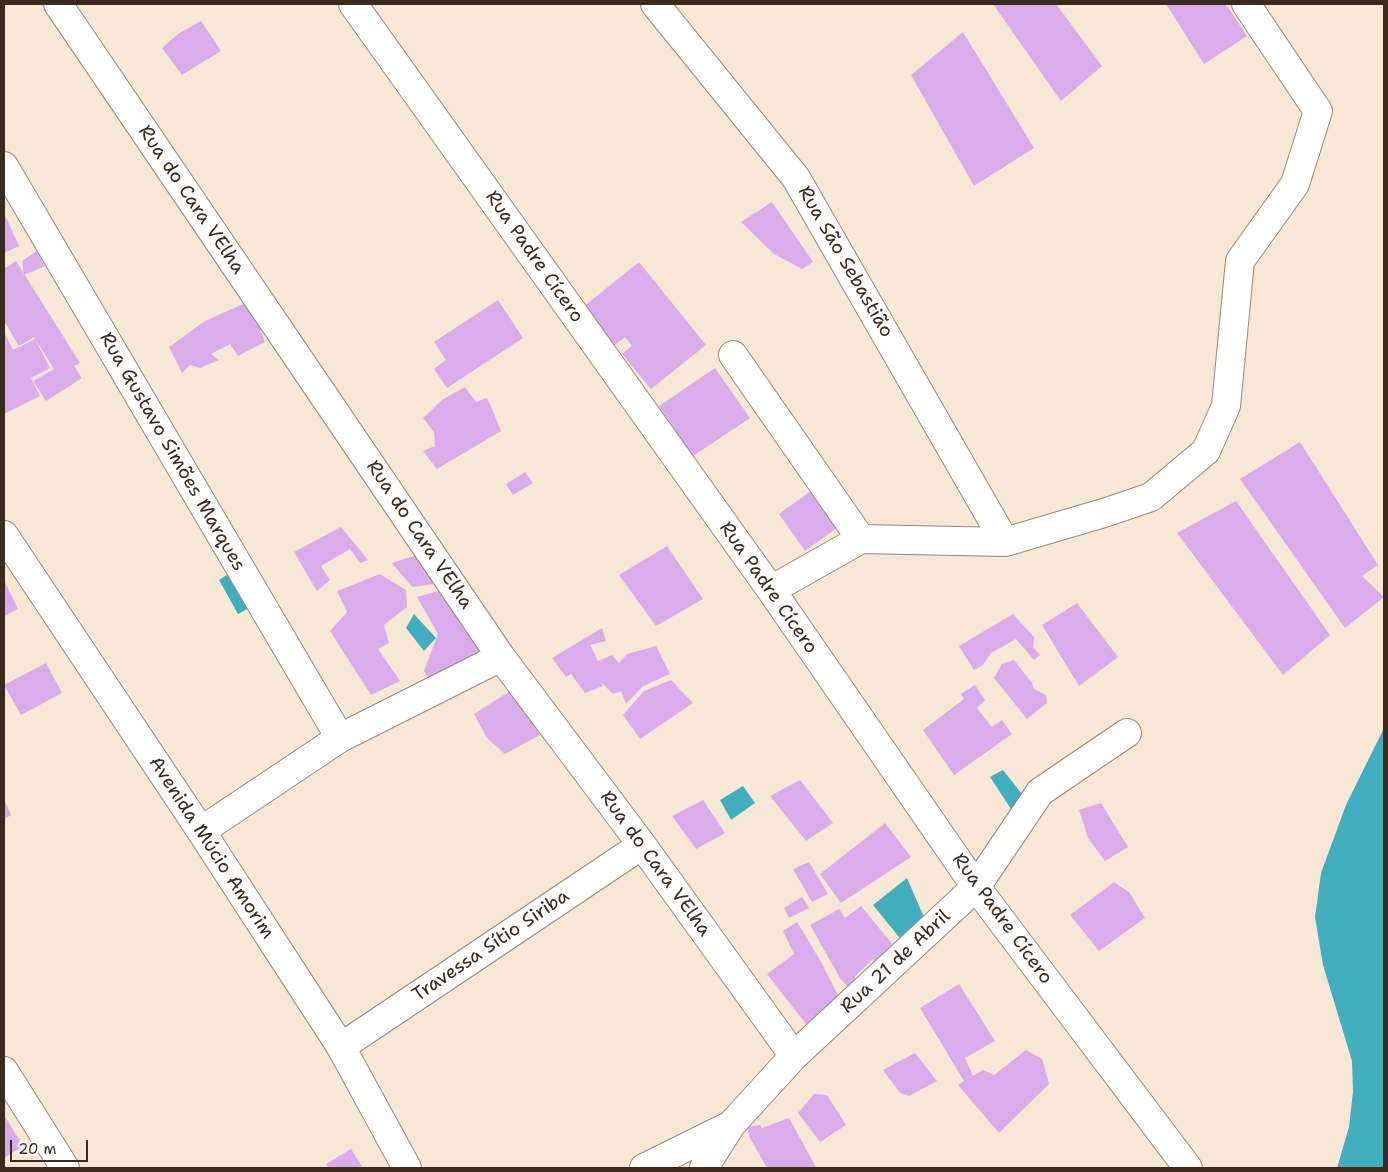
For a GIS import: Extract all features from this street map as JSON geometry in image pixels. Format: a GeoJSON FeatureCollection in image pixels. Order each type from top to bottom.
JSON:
{"type":"FeatureCollection","features":[{"type":"Feature","properties":{"kind":"street","name":"Rua do Cara VElha"},"geometry":{"type":"LineString","coordinates":[[58,4],[501,657],[642,846],[794,1056]]}},
{"type":"Feature","properties":{"kind":"street","name":"Rua Padre Cícero"},"geometry":{"type":"LineString","coordinates":[[353,4],[771,590],[976,887],[1188,1168]]}},
{"type":"Feature","properties":{"kind":"street","name":"Rua São Sebastião"},"geometry":{"type":"LineString","coordinates":[[654,4],[796,178],[1005,542]]}},
{"type":"Feature","properties":{"kind":"street"},"geometry":{"type":"LineString","coordinates":[[771,590],[861,539],[1005,542],[1151,498],[1206,451],[1226,406],[1240,260],[1295,184],[1318,111],[1246,4]]}},
{"type":"Feature","properties":{"kind":"street","name":"Rua Gustavo Simões Marques"},"geometry":{"type":"LineString","coordinates":[[4,166],[340,738]]}},
{"type":"Feature","properties":{"kind":"street"},"geometry":{"type":"LineString","coordinates":[[733,354],[861,539]]}},
{"type":"Feature","properties":{"kind":"street","name":"Avenida Múcio Amorim"},"geometry":{"type":"LineString","coordinates":[[4,535],[201,831],[340,1047],[407,1168]]}},
{"type":"Feature","properties":{"kind":"street"},"geometry":{"type":"LineString","coordinates":[[201,831],[340,738],[501,657]]}},
{"type":"Feature","properties":{"kind":"street","name":"Rua 21 de Abril"},"geometry":{"type":"LineString","coordinates":[[644,1168],[731,1124],[794,1056],[976,887],[1040,792],[1127,733]]}},
{"type":"Feature","properties":{"kind":"street","name":"Travessa Sítio Siriba"},"geometry":{"type":"LineString","coordinates":[[340,1047],[642,846]]}},
{"type":"Feature","properties":{"kind":"street"},"geometry":{"type":"LineString","coordinates":[[4,1071],[66,1168]]}},
{"type":"Feature","properties":{"kind":"street"},"geometry":{"type":"LineString","coordinates":[[704,1168],[731,1124]]}},
{"type":"Feature","properties":{"kind":"water"},"geometry":{"type":"Polygon","coordinates":[[[236,569],[256,604],[238,614],[219,580],[236,569]]]}},
{"type":"Feature","properties":{"kind":"water"},"geometry":{"type":"Polygon","coordinates":[[[414,614],[436,638],[424,651],[406,628],[414,614]]]}},
{"type":"Feature","properties":{"kind":"water"},"geometry":{"type":"Polygon","coordinates":[[[1384,728],[1384,1168],[1337,1168],[1349,1127],[1353,1092],[1352,1061],[1323,965],[1315,917],[1321,873],[1346,805],[1384,728]]]}},
{"type":"Feature","properties":{"kind":"water"},"geometry":{"type":"Polygon","coordinates":[[[1003,770],[1029,803],[1015,815],[990,777],[1003,770]]]}},
{"type":"Feature","properties":{"kind":"water"},"geometry":{"type":"Polygon","coordinates":[[[743,786],[755,803],[731,820],[720,800],[743,786]]]}},
{"type":"Feature","properties":{"kind":"water"},"geometry":{"type":"Polygon","coordinates":[[[907,878],[926,922],[903,942],[873,905],[907,878]]]}},
{"type":"Feature","properties":{"kind":"building"},"geometry":{"type":"Polygon","coordinates":[[[993,4],[1056,4],[1102,66],[1061,101],[993,4]]]}},
{"type":"Feature","properties":{"kind":"building"},"geometry":{"type":"Polygon","coordinates":[[[1166,4],[1226,4],[1247,36],[1204,64],[1166,4]]]}},
{"type":"Feature","properties":{"kind":"building"},"geometry":{"type":"Polygon","coordinates":[[[201,21],[221,51],[182,75],[162,48],[178,34],[201,21]]]}},
{"type":"Feature","properties":{"kind":"building"},"geometry":{"type":"Polygon","coordinates":[[[963,32],[1034,148],[974,186],[911,75],[963,32]]]}},
{"type":"Feature","properties":{"kind":"building"},"geometry":{"type":"Polygon","coordinates":[[[772,202],[813,262],[802,269],[774,254],[741,222],[772,202]]]}},
{"type":"Feature","properties":{"kind":"building"},"geometry":{"type":"Polygon","coordinates":[[[4,213],[19,246],[4,253],[4,213]]]}},
{"type":"Feature","properties":{"kind":"building"},"geometry":{"type":"Polygon","coordinates":[[[37,251],[45,266],[24,275],[22,261],[37,251]]]}},
{"type":"Feature","properties":{"kind":"building"},"geometry":{"type":"Polygon","coordinates":[[[16,261],[80,363],[74,366],[82,378],[46,401],[33,381],[54,369],[34,337],[19,346],[4,321],[4,269],[16,261]]]}},
{"type":"Feature","properties":{"kind":"building"},"geometry":{"type":"Polygon","coordinates":[[[639,262],[706,345],[651,389],[622,354],[632,346],[625,337],[614,346],[583,307],[639,262]]]}},
{"type":"Feature","properties":{"kind":"building"},"geometry":{"type":"Polygon","coordinates":[[[498,300],[523,338],[447,388],[434,369],[446,360],[434,342],[498,300]]]}},
{"type":"Feature","properties":{"kind":"building"},"geometry":{"type":"Polygon","coordinates":[[[250,301],[265,342],[238,356],[230,344],[211,354],[219,360],[200,368],[190,365],[182,373],[169,347],[205,321],[250,301]]]}},
{"type":"Feature","properties":{"kind":"building"},"geometry":{"type":"Polygon","coordinates":[[[4,332],[13,350],[35,339],[50,368],[31,378],[40,396],[4,414],[4,332]]]}},
{"type":"Feature","properties":{"kind":"building"},"geometry":{"type":"Polygon","coordinates":[[[715,368],[750,418],[693,456],[659,406],[715,368]]]}},
{"type":"Feature","properties":{"kind":"building"},"geometry":{"type":"Polygon","coordinates":[[[465,387],[476,402],[487,398],[501,431],[437,469],[423,451],[435,446],[434,432],[423,418],[442,400],[465,387]]]}},
{"type":"Feature","properties":{"kind":"building"},"geometry":{"type":"Polygon","coordinates":[[[1300,442],[1378,565],[1362,576],[1384,597],[1345,628],[1240,479],[1300,442]]]}},
{"type":"Feature","properties":{"kind":"building"},"geometry":{"type":"Polygon","coordinates":[[[525,472],[533,483],[513,495],[506,484],[525,472]]]}},
{"type":"Feature","properties":{"kind":"building"},"geometry":{"type":"Polygon","coordinates":[[[815,488],[841,525],[805,551],[779,514],[815,488]]]}},
{"type":"Feature","properties":{"kind":"building"},"geometry":{"type":"Polygon","coordinates":[[[1236,501],[1330,635],[1283,675],[1177,533],[1236,501]]]}},
{"type":"Feature","properties":{"kind":"building"},"geometry":{"type":"Polygon","coordinates":[[[341,527],[368,560],[360,563],[350,549],[321,566],[330,580],[317,591],[294,552],[341,527]]]}},
{"type":"Feature","properties":{"kind":"building"},"geometry":{"type":"Polygon","coordinates":[[[667,546],[703,599],[656,626],[619,575],[667,546]]]}},
{"type":"Feature","properties":{"kind":"building"},"geometry":{"type":"Polygon","coordinates":[[[426,552],[448,582],[412,587],[392,563],[426,552]]]}},
{"type":"Feature","properties":{"kind":"building"},"geometry":{"type":"Polygon","coordinates":[[[380,574],[406,590],[407,607],[384,625],[389,643],[378,649],[400,681],[371,695],[330,631],[347,612],[337,591],[380,574]]]}},
{"type":"Feature","properties":{"kind":"building"},"geometry":{"type":"Polygon","coordinates":[[[4,580],[18,609],[4,616],[4,580]]]}},
{"type":"Feature","properties":{"kind":"building"},"geometry":{"type":"Polygon","coordinates":[[[453,587],[484,651],[433,686],[424,671],[438,634],[417,597],[453,587]]]}},
{"type":"Feature","properties":{"kind":"building"},"geometry":{"type":"Polygon","coordinates":[[[1077,603],[1118,657],[1079,686],[1042,625],[1077,603]]]}},
{"type":"Feature","properties":{"kind":"building"},"geometry":{"type":"Polygon","coordinates":[[[1013,614],[1034,637],[1033,647],[1040,655],[1034,660],[1016,639],[991,653],[983,665],[974,670],[959,646],[1013,614]]]}},
{"type":"Feature","properties":{"kind":"building"},"geometry":{"type":"Polygon","coordinates":[[[602,628],[606,641],[590,645],[598,661],[612,655],[619,663],[627,654],[656,646],[670,674],[643,686],[626,704],[621,691],[613,694],[601,682],[603,686],[585,693],[571,674],[566,677],[552,658],[602,628]]]}},
{"type":"Feature","properties":{"kind":"building"},"geometry":{"type":"Polygon","coordinates":[[[1014,660],[1032,683],[1034,689],[1046,695],[1047,703],[1027,719],[994,678],[1002,664],[1014,660]]]}},
{"type":"Feature","properties":{"kind":"building"},"geometry":{"type":"Polygon","coordinates":[[[46,663],[62,693],[21,715],[4,685],[46,663]]]}},
{"type":"Feature","properties":{"kind":"building"},"geometry":{"type":"Polygon","coordinates":[[[671,680],[693,703],[640,739],[623,715],[644,691],[671,680]]]}},
{"type":"Feature","properties":{"kind":"building"},"geometry":{"type":"Polygon","coordinates":[[[975,685],[985,700],[977,708],[992,727],[1002,720],[1012,734],[954,775],[923,730],[964,699],[961,694],[975,685]]]}},
{"type":"Feature","properties":{"kind":"building"},"geometry":{"type":"Polygon","coordinates":[[[518,686],[547,731],[505,754],[487,738],[474,714],[518,686]]]}},
{"type":"Feature","properties":{"kind":"building"},"geometry":{"type":"Polygon","coordinates":[[[800,780],[833,823],[806,841],[770,796],[800,780]]]}},
{"type":"Feature","properties":{"kind":"building"},"geometry":{"type":"Polygon","coordinates":[[[4,799],[11,815],[4,819],[4,799]]]}},
{"type":"Feature","properties":{"kind":"building"},"geometry":{"type":"Polygon","coordinates":[[[703,800],[725,833],[696,849],[672,816],[703,800]]]}},
{"type":"Feature","properties":{"kind":"building"},"geometry":{"type":"Polygon","coordinates":[[[1101,803],[1128,847],[1105,861],[1088,838],[1079,810],[1101,803]]]}},
{"type":"Feature","properties":{"kind":"building"},"geometry":{"type":"Polygon","coordinates":[[[885,823],[911,857],[841,903],[820,874],[885,823]]]}},
{"type":"Feature","properties":{"kind":"building"},"geometry":{"type":"Polygon","coordinates":[[[809,862],[828,894],[812,902],[793,869],[809,862]]]}},
{"type":"Feature","properties":{"kind":"building"},"geometry":{"type":"Polygon","coordinates":[[[1114,882],[1129,892],[1145,918],[1099,951],[1070,915],[1114,882]]]}},
{"type":"Feature","properties":{"kind":"building"},"geometry":{"type":"Polygon","coordinates":[[[802,897],[809,908],[789,918],[784,908],[802,897]]]}},
{"type":"Feature","properties":{"kind":"building"},"geometry":{"type":"Polygon","coordinates":[[[861,906],[893,945],[874,964],[873,959],[855,976],[858,989],[851,991],[840,978],[810,925],[839,909],[845,918],[861,906]]]}},
{"type":"Feature","properties":{"kind":"building"},"geometry":{"type":"Polygon","coordinates":[[[797,922],[820,960],[840,999],[806,1024],[767,974],[794,954],[783,931],[797,922]]]}},
{"type":"Feature","properties":{"kind":"building"},"geometry":{"type":"Polygon","coordinates":[[[959,984],[995,1041],[965,1058],[973,1076],[983,1070],[994,1075],[1026,1050],[1042,1059],[1049,1084],[999,1133],[958,1085],[964,1081],[920,1008],[959,984]]]}},
{"type":"Feature","properties":{"kind":"building"},"geometry":{"type":"Polygon","coordinates":[[[915,1053],[937,1081],[909,1096],[900,1093],[883,1070],[915,1053]]]}},
{"type":"Feature","properties":{"kind":"building"},"geometry":{"type":"Polygon","coordinates":[[[814,1094],[827,1095],[846,1125],[820,1142],[798,1113],[814,1094]]]}},
{"type":"Feature","properties":{"kind":"building"},"geometry":{"type":"Polygon","coordinates":[[[4,1115],[23,1146],[4,1158],[4,1115]]]}},
{"type":"Feature","properties":{"kind":"building"},"geometry":{"type":"Polygon","coordinates":[[[789,1118],[816,1167],[767,1168],[750,1138],[747,1127],[760,1125],[762,1128],[789,1118]]]}},
{"type":"Feature","properties":{"kind":"building"},"geometry":{"type":"Polygon","coordinates":[[[351,1149],[363,1168],[329,1168],[326,1164],[351,1149]]]}}]}
